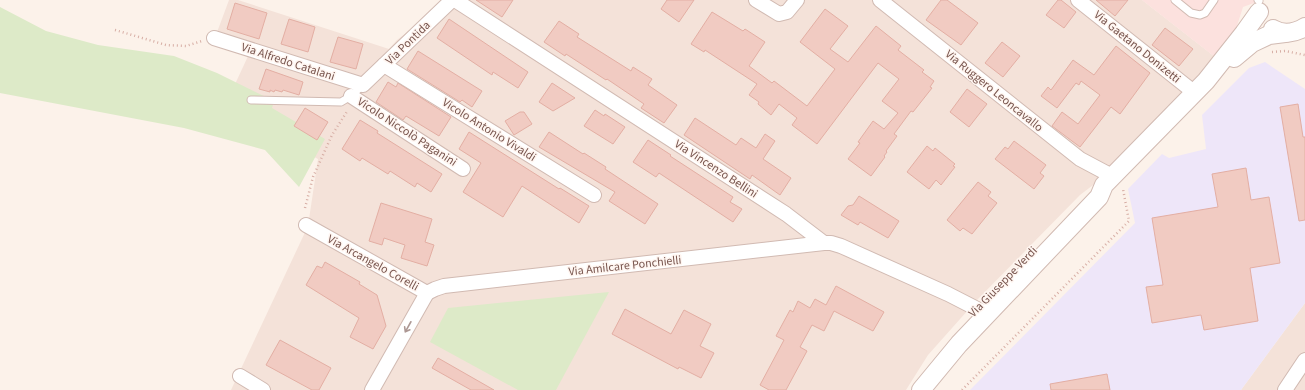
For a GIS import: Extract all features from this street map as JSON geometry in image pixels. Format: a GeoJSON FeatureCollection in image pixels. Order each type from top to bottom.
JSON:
{"type":"FeatureCollection","features":[{"type":"Feature","properties":{"kind":"street","name":"Via Pontida"},"geometry":{"type":"LineString","coordinates":[[363,85],[454,0]]}},
{"type":"Feature","properties":{"kind":"street","name":"Via Vincenzo Bellini"},"geometry":{"type":"LineString","coordinates":[[454,0],[786,214],[824,243],[831,243],[841,246],[982,311]]}},
{"type":"Feature","properties":{"kind":"street"},"geometry":{"type":"LineString","coordinates":[[756,0],[779,14],[787,12],[798,0]]}},
{"type":"Feature","properties":{"kind":"street","name":"Via Ruggero Leoncavallo"},"geometry":{"type":"LineString","coordinates":[[880,0],[1080,159],[1098,170],[1113,183]]}},
{"type":"Feature","properties":{"kind":"street","name":"Via Gaetano Donizetti"},"geometry":{"type":"LineString","coordinates":[[1078,0],[1200,87]]}},
{"type":"Feature","properties":{"kind":"street"},"geometry":{"type":"LineString","coordinates":[[1259,3],[1269,26],[1275,31],[1298,32]]}},
{"type":"Feature","properties":{"kind":"street","name":"Via Giuseppe Verdi"},"geometry":{"type":"LineString","coordinates":[[921,390],[982,311],[1092,191],[1113,183],[1200,87],[1244,33],[1259,3]]}},
{"type":"Feature","properties":{"kind":"street","name":"Via Giuseppe Verdi"},"geometry":{"type":"LineString","coordinates":[[1200,87],[1252,43],[1269,35],[1298,32]]}},
{"type":"Feature","properties":{"kind":"street","name":"Via Alfredo Catalani"},"geometry":{"type":"LineString","coordinates":[[214,38],[363,85]]}},
{"type":"Feature","properties":{"kind":"street","name":"Vicolo Antonio Vivaldi"},"geometry":{"type":"LineString","coordinates":[[384,65],[594,195]]}},
{"type":"Feature","properties":{"kind":"street","name":"Vicolo Niccolò Paganini"},"geometry":{"type":"LineString","coordinates":[[353,97],[462,168]]}},
{"type":"Feature","properties":{"kind":"street","name":"Via Arcangelo Corelli"},"geometry":{"type":"LineString","coordinates":[[306,225],[427,293],[372,390]]}},
{"type":"Feature","properties":{"kind":"street","name":"Via Amilcare Ponchielli"},"geometry":{"type":"LineString","coordinates":[[427,293],[444,286],[824,243]]}},
{"type":"Feature","properties":{"kind":"street","name":"Via Giuseppe Verdi"},"geometry":{"type":"LineString","coordinates":[[913,390],[929,364],[951,336],[982,311]]}},
{"type":"Feature","properties":{"kind":"street"},"geometry":{"type":"LineString","coordinates":[[1285,390],[1305,360]]}},
{"type":"Feature","properties":{"kind":"street"},"geometry":{"type":"LineString","coordinates":[[240,376],[263,390]]}},
{"type":"Feature","properties":{"kind":"lane"},"geometry":{"type":"LineString","coordinates":[[1175,0],[1183,2],[1191,13],[1200,15],[1205,13],[1214,0]]}},
{"type":"Feature","properties":{"kind":"lane"},"geometry":{"type":"LineString","coordinates":[[251,100],[341,102],[353,97],[363,85]]}},
{"type":"Feature","properties":{"kind":"path"},"geometry":{"type":"LineString","coordinates":[[115,30],[166,45],[186,46],[214,38]]}},
{"type":"Feature","properties":{"kind":"path"},"geometry":{"type":"LineString","coordinates":[[1270,52],[1285,51],[1305,55]]}},
{"type":"Feature","properties":{"kind":"path"},"geometry":{"type":"LineString","coordinates":[[305,208],[313,177],[332,135],[353,97]]}},
{"type":"Feature","properties":{"kind":"path"},"geometry":{"type":"LineString","coordinates":[[962,390],[1130,221],[1125,197],[1113,183]]}},
{"type":"Feature","properties":{"kind":"shaded area"},"geometry":{"type":"Polygon","coordinates":[[[229,0],[238,0],[389,49],[397,40],[449,0],[1142,0],[1215,57],[1121,169],[1101,179],[1080,195],[977,300],[928,355],[906,390],[231,390],[308,226],[318,159],[224,108],[249,54],[213,43],[229,0]]]}},
{"type":"Feature","properties":{"kind":"shaded area"},"geometry":{"type":"Polygon","coordinates":[[[1142,0],[1255,0],[1254,3],[1243,7],[1235,32],[1215,57],[1142,0]]]}},
{"type":"Feature","properties":{"kind":"shaded area"},"geometry":{"type":"Polygon","coordinates":[[[1265,62],[1305,89],[1305,303],[1241,390],[970,390],[1135,223],[1128,189],[1162,154],[1169,158],[1206,149],[1202,115],[1249,68],[1265,62]]]}},
{"type":"Feature","properties":{"kind":"shaded area"},"geometry":{"type":"Polygon","coordinates":[[[1305,303],[1305,390],[1241,390],[1305,303]]]}},
{"type":"Feature","properties":{"kind":"green space"},"geometry":{"type":"Polygon","coordinates":[[[0,7],[46,31],[98,45],[174,56],[217,73],[274,101],[272,108],[325,139],[299,187],[265,150],[184,128],[0,93],[0,7]]]}},
{"type":"Feature","properties":{"kind":"green space"},"geometry":{"type":"Polygon","coordinates":[[[609,292],[556,390],[518,390],[430,342],[448,308],[609,292]]]}},
{"type":"Feature","properties":{"kind":"building"},"geometry":{"type":"Polygon","coordinates":[[[476,0],[513,0],[502,17],[476,0]]]}},
{"type":"Feature","properties":{"kind":"building"},"geometry":{"type":"Polygon","coordinates":[[[667,0],[694,0],[679,22],[661,9],[667,0]]]}},
{"type":"Feature","properties":{"kind":"building"},"geometry":{"type":"Polygon","coordinates":[[[941,0],[947,0],[978,23],[961,45],[926,20],[941,0]]]}},
{"type":"Feature","properties":{"kind":"building"},"geometry":{"type":"Polygon","coordinates":[[[1058,0],[1061,0],[1076,12],[1064,28],[1046,15],[1058,0]]]}},
{"type":"Feature","properties":{"kind":"building"},"geometry":{"type":"Polygon","coordinates":[[[1096,0],[1128,0],[1115,16],[1096,0]]]}},
{"type":"Feature","properties":{"kind":"building"},"geometry":{"type":"Polygon","coordinates":[[[235,3],[267,13],[259,39],[227,29],[235,3]]]}},
{"type":"Feature","properties":{"kind":"building"},"geometry":{"type":"Polygon","coordinates":[[[825,9],[848,26],[830,49],[848,62],[876,26],[901,46],[898,50],[924,70],[922,72],[934,81],[930,87],[932,88],[913,112],[911,111],[894,134],[897,136],[886,151],[885,157],[871,176],[848,159],[860,143],[858,142],[873,121],[884,129],[898,113],[882,101],[899,79],[878,63],[817,144],[792,125],[797,118],[779,104],[771,115],[758,104],[759,102],[749,95],[757,84],[705,50],[704,52],[691,44],[712,12],[743,31],[745,29],[765,42],[749,66],[772,83],[774,81],[807,106],[835,69],[800,42],[825,9]]]}},
{"type":"Feature","properties":{"kind":"building"},"geometry":{"type":"Polygon","coordinates":[[[289,19],[315,27],[308,52],[281,44],[289,19]]]}},
{"type":"Feature","properties":{"kind":"building"},"geometry":{"type":"Polygon","coordinates":[[[449,19],[528,72],[518,88],[493,72],[492,75],[437,38],[449,19]]]}},
{"type":"Feature","properties":{"kind":"building"},"geometry":{"type":"Polygon","coordinates":[[[559,21],[579,34],[577,37],[631,71],[633,67],[652,79],[648,85],[677,105],[664,123],[641,108],[644,104],[607,79],[606,80],[566,54],[565,56],[544,42],[559,21]]]}},
{"type":"Feature","properties":{"kind":"building"},"geometry":{"type":"Polygon","coordinates":[[[1165,28],[1193,49],[1179,66],[1152,45],[1165,28]]]}},
{"type":"Feature","properties":{"kind":"building"},"geometry":{"type":"Polygon","coordinates":[[[338,37],[363,44],[356,69],[330,62],[338,37]]]}},
{"type":"Feature","properties":{"kind":"building"},"geometry":{"type":"Polygon","coordinates":[[[1002,42],[1020,56],[1003,77],[985,63],[1002,42]]]}},
{"type":"Feature","properties":{"kind":"building"},"geometry":{"type":"Polygon","coordinates":[[[1116,46],[1150,73],[1120,114],[1111,107],[1080,147],[1052,126],[1062,112],[1078,124],[1100,95],[1081,81],[1079,85],[1076,83],[1057,108],[1041,96],[1048,87],[1051,90],[1073,60],[1094,75],[1116,46]]]}},
{"type":"Feature","properties":{"kind":"building"},"geometry":{"type":"Polygon","coordinates":[[[418,51],[482,91],[472,107],[462,100],[460,102],[407,69],[418,51]]]}},
{"type":"Feature","properties":{"kind":"building"},"geometry":{"type":"Polygon","coordinates":[[[266,69],[303,82],[299,95],[283,90],[282,92],[275,90],[274,92],[270,90],[270,92],[259,89],[266,69]]]}},
{"type":"Feature","properties":{"kind":"building"},"geometry":{"type":"Polygon","coordinates":[[[388,82],[396,87],[398,83],[451,117],[439,136],[406,116],[403,120],[376,102],[388,82]]]}},
{"type":"Feature","properties":{"kind":"building"},"geometry":{"type":"Polygon","coordinates":[[[552,83],[575,98],[553,111],[539,102],[552,83]]]}},
{"type":"Feature","properties":{"kind":"building"},"geometry":{"type":"Polygon","coordinates":[[[967,89],[987,104],[969,127],[950,112],[967,89]]]}},
{"type":"Feature","properties":{"kind":"building"},"geometry":{"type":"Polygon","coordinates":[[[1298,104],[1303,137],[1305,137],[1305,220],[1299,221],[1280,107],[1298,104]]]}},
{"type":"Feature","properties":{"kind":"building"},"geometry":{"type":"Polygon","coordinates":[[[305,108],[328,122],[317,140],[294,126],[305,108]]]}},
{"type":"Feature","properties":{"kind":"building"},"geometry":{"type":"Polygon","coordinates":[[[595,110],[604,116],[605,114],[625,127],[613,144],[584,126],[595,110]]]}},
{"type":"Feature","properties":{"kind":"building"},"geometry":{"type":"Polygon","coordinates":[[[520,112],[524,112],[532,124],[514,135],[505,121],[520,112]]]}},
{"type":"Feature","properties":{"kind":"building"},"geometry":{"type":"Polygon","coordinates":[[[695,118],[736,145],[741,138],[756,148],[765,134],[775,141],[763,159],[791,178],[780,195],[752,175],[750,179],[684,135],[695,118]]]}},
{"type":"Feature","properties":{"kind":"building"},"geometry":{"type":"Polygon","coordinates":[[[360,120],[378,131],[377,133],[442,174],[431,192],[417,183],[415,187],[390,171],[388,174],[362,158],[360,161],[342,149],[360,120]]]}},
{"type":"Feature","properties":{"kind":"building"},"geometry":{"type":"Polygon","coordinates":[[[469,132],[559,189],[560,188],[589,206],[579,223],[522,186],[503,217],[463,192],[481,163],[459,149],[469,132]]]}},
{"type":"Feature","properties":{"kind":"building"},"geometry":{"type":"Polygon","coordinates":[[[549,132],[606,167],[605,169],[658,204],[645,224],[609,201],[615,192],[539,147],[549,132]]]}},
{"type":"Feature","properties":{"kind":"building"},"geometry":{"type":"Polygon","coordinates":[[[648,140],[733,197],[730,202],[742,209],[733,222],[659,173],[656,177],[633,162],[648,140]]]}},
{"type":"Feature","properties":{"kind":"building"},"geometry":{"type":"Polygon","coordinates":[[[1014,141],[1046,165],[1040,173],[1044,176],[1034,189],[995,159],[1005,147],[1008,149],[1014,141]]]}},
{"type":"Feature","properties":{"kind":"building"},"geometry":{"type":"Polygon","coordinates":[[[927,146],[933,151],[935,148],[955,164],[953,166],[955,167],[941,185],[936,180],[929,189],[907,172],[927,146]]]}},
{"type":"Feature","properties":{"kind":"building"},"geometry":{"type":"Polygon","coordinates":[[[1246,168],[1251,200],[1269,197],[1280,263],[1250,268],[1258,321],[1204,330],[1201,315],[1152,323],[1146,287],[1163,285],[1152,218],[1218,207],[1212,174],[1246,168]]]}},
{"type":"Feature","properties":{"kind":"building"},"geometry":{"type":"Polygon","coordinates":[[[978,182],[991,192],[988,196],[997,203],[972,234],[963,228],[960,231],[947,220],[978,182]]]}},
{"type":"Feature","properties":{"kind":"building"},"geometry":{"type":"Polygon","coordinates":[[[859,196],[899,221],[888,238],[860,222],[858,225],[841,215],[848,206],[853,205],[859,196]]]}},
{"type":"Feature","properties":{"kind":"building"},"geometry":{"type":"Polygon","coordinates":[[[381,203],[432,219],[425,242],[434,245],[427,266],[401,258],[405,245],[384,238],[382,245],[369,241],[381,203]]]}},
{"type":"Feature","properties":{"kind":"building"},"geometry":{"type":"Polygon","coordinates":[[[325,262],[360,282],[359,284],[377,295],[386,326],[373,349],[350,337],[359,318],[306,285],[317,266],[322,268],[325,262]]]}},
{"type":"Feature","properties":{"kind":"building"},"geometry":{"type":"Polygon","coordinates":[[[836,286],[884,312],[873,331],[834,311],[824,331],[812,325],[800,347],[807,351],[786,390],[769,390],[760,385],[784,340],[776,336],[790,310],[793,312],[798,301],[810,308],[815,299],[826,305],[836,286]]]}},
{"type":"Feature","properties":{"kind":"building"},"geometry":{"type":"Polygon","coordinates":[[[625,309],[671,334],[684,310],[711,324],[700,346],[714,353],[701,378],[679,367],[678,369],[612,334],[625,309]]]}},
{"type":"Feature","properties":{"kind":"building"},"geometry":{"type":"Polygon","coordinates":[[[280,340],[331,368],[319,390],[312,390],[266,365],[280,340]]]}},
{"type":"Feature","properties":{"kind":"building"},"geometry":{"type":"Polygon","coordinates":[[[438,358],[494,390],[471,390],[432,368],[438,358]]]}},
{"type":"Feature","properties":{"kind":"building"},"geometry":{"type":"Polygon","coordinates":[[[1107,374],[1110,390],[1051,390],[1050,384],[1107,374]]]}}]}
